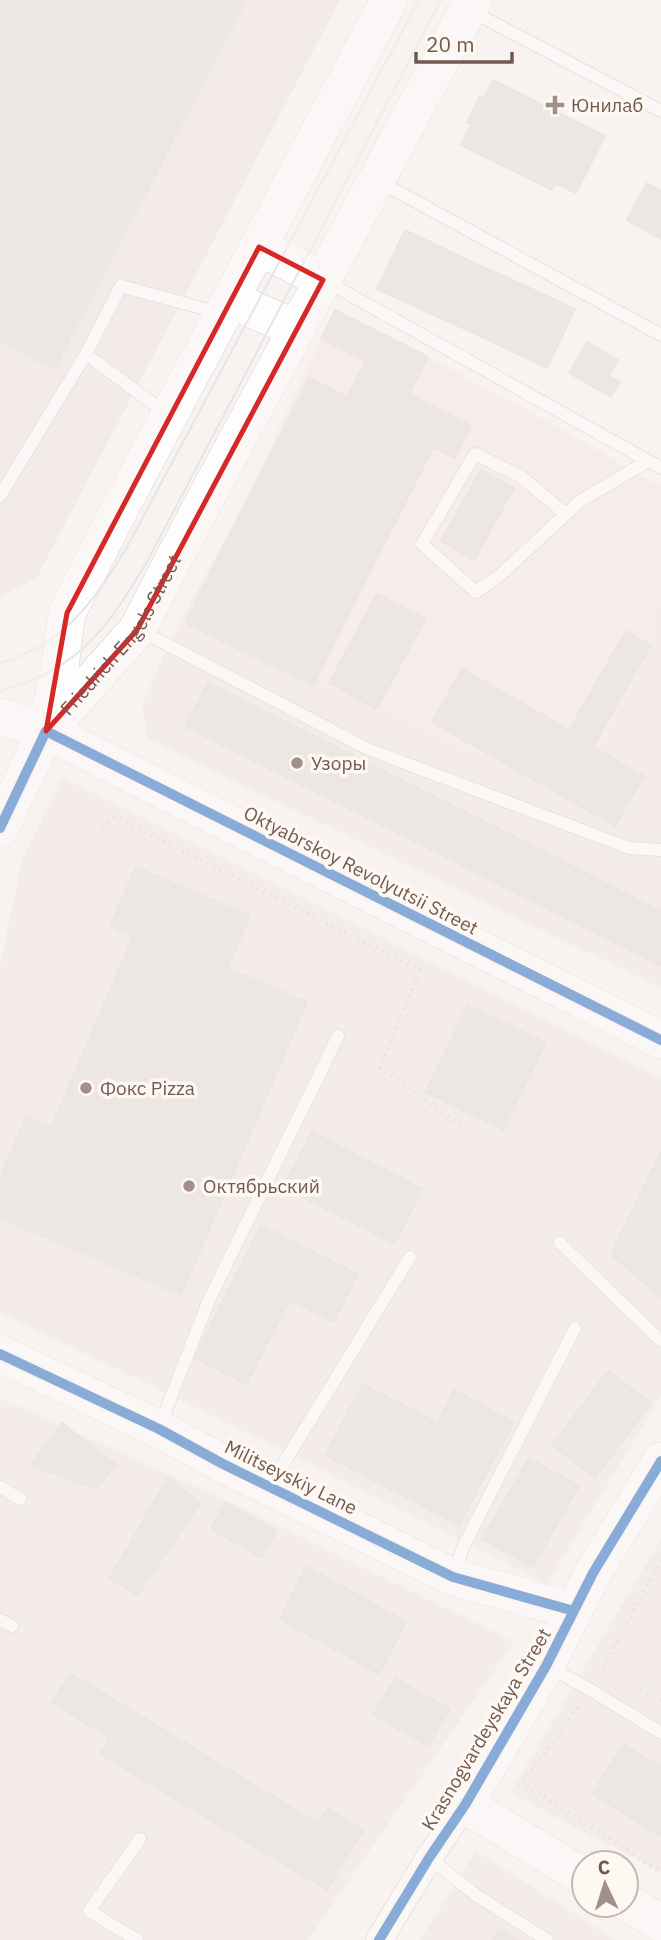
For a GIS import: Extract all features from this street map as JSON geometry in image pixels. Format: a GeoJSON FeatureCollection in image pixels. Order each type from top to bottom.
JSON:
{"type":"FeatureCollection","features":[{"type":"Feature","properties":{"kind":"street","name":"Friedrich Engels Street"},"geometry":{"type":"LineString","coordinates":[[46,731],[60,667],[67,613],[389,0]]}},
{"type":"Feature","properties":{"kind":"street","name":"Friedrich Engels Street"},"geometry":{"type":"LineString","coordinates":[[46,731],[137,629],[470,5]]}},
{"type":"Feature","properties":{"kind":"street"},"geometry":{"type":"LineString","coordinates":[[259,247],[323,280]]}},
{"type":"Feature","properties":{"kind":"street"},"geometry":{"type":"LineString","coordinates":[[227,307],[297,329]]}},
{"type":"Feature","properties":{"kind":"street","name":"Oktyabrskoy Revolyutsii Street"},"geometry":{"type":"LineString","coordinates":[[0,717],[46,731],[661,1040]]}},
{"type":"Feature","properties":{"kind":"street"},"geometry":{"type":"LineString","coordinates":[[0,828],[46,731]]}},
{"type":"Feature","properties":{"kind":"street","name":"Militseyskiy Lane"},"geometry":{"type":"LineString","coordinates":[[0,1354],[159,1429],[453,1577],[574,1611]]}},
{"type":"Feature","properties":{"kind":"street","name":"Krasnogvardeyskaya Street"},"geometry":{"type":"LineString","coordinates":[[379,1940],[465,1805],[546,1666],[593,1573],[658,1474]]}},
{"type":"Feature","properties":{"kind":"street"},"geometry":{"type":"LineString","coordinates":[[465,1805],[570,1869]]}},
{"type":"Feature","properties":{"kind":"street"},"geometry":{"type":"LineString","coordinates":[[640,1910],[661,1923]]}},
{"type":"Feature","properties":{"kind":"lane"},"geometry":{"type":"LineString","coordinates":[[470,5],[661,111]]}},
{"type":"Feature","properties":{"kind":"lane"},"geometry":{"type":"LineString","coordinates":[[376,180],[661,335]]}},
{"type":"Feature","properties":{"kind":"lane"},"geometry":{"type":"LineString","coordinates":[[323,280],[661,468]]}},
{"type":"Feature","properties":{"kind":"lane"},"geometry":{"type":"LineString","coordinates":[[0,496],[86,354],[121,286],[227,307]]}},
{"type":"Feature","properties":{"kind":"lane"},"geometry":{"type":"LineString","coordinates":[[86,354],[169,415]]}},
{"type":"Feature","properties":{"kind":"lane"},"geometry":{"type":"LineString","coordinates":[[566,514],[520,476],[475,454],[422,544],[476,592],[499,576],[566,514],[580,501],[648,461]]}},
{"type":"Feature","properties":{"kind":"lane"},"geometry":{"type":"LineString","coordinates":[[137,629],[368,749],[629,848],[661,850]]}},
{"type":"Feature","properties":{"kind":"lane"},"geometry":{"type":"LineString","coordinates":[[159,1429],[209,1300],[338,1036]]}},
{"type":"Feature","properties":{"kind":"lane"},"geometry":{"type":"LineString","coordinates":[[560,1243],[661,1341]]}},
{"type":"Feature","properties":{"kind":"lane"},"geometry":{"type":"LineString","coordinates":[[270,1486],[410,1257]]}},
{"type":"Feature","properties":{"kind":"lane"},"geometry":{"type":"LineString","coordinates":[[453,1577],[464,1545],[575,1328]]}},
{"type":"Feature","properties":{"kind":"lane"},"geometry":{"type":"LineString","coordinates":[[0,1488],[20,1499]]}},
{"type":"Feature","properties":{"kind":"lane"},"geometry":{"type":"LineString","coordinates":[[546,1666],[661,1733]]}},
{"type":"Feature","properties":{"kind":"lane"},"geometry":{"type":"LineString","coordinates":[[137,1940],[89,1911],[139,1839]]}},
{"type":"Feature","properties":{"kind":"lane"},"geometry":{"type":"LineString","coordinates":[[429,1858],[476,1895],[547,1940]]}},
{"type":"Feature","properties":{"kind":"path"},"geometry":{"type":"LineString","coordinates":[[103,828],[115,817],[420,970],[380,1068],[462,1127]]}},
{"type":"Feature","properties":{"kind":"path"},"geometry":{"type":"LineString","coordinates":[[610,1674],[602,1670],[661,1559]]}},
{"type":"Feature","properties":{"kind":"path"},"geometry":{"type":"LineString","coordinates":[[626,1683],[661,1701]]}},
{"type":"Feature","properties":{"kind":"path"},"geometry":{"type":"LineString","coordinates":[[578,1707],[523,1783],[661,1872]]}},
{"type":"Feature","properties":{"kind":"highlighted area"},"geometry":{"type":"Polygon","coordinates":[[[259,247],[323,280],[137,630],[46,731],[67,613],[259,247]]]}},
{"type":"Feature","properties":{"kind":"shaded area"},"geometry":{"type":"Polygon","coordinates":[[[0,0],[340,0],[37,577],[0,597],[0,0]]]}},
{"type":"Feature","properties":{"kind":"shaded area"},"geometry":{"type":"Polygon","coordinates":[[[335,310],[570,434],[661,487],[661,598],[656,609],[655,639],[599,750],[639,775],[615,815],[184,623],[212,570],[335,310]]]}},
{"type":"Feature","properties":{"kind":"shaded area"},"geometry":{"type":"Polygon","coordinates":[[[345,314],[661,505],[661,988],[148,739],[142,704],[175,632],[345,314]]]}},
{"type":"Feature","properties":{"kind":"shaded area"},"geometry":{"type":"Polygon","coordinates":[[[62,777],[661,1078],[661,1396],[547,1584],[0,1312],[0,966],[22,860],[62,777]]]}},
{"type":"Feature","properties":{"kind":"shaded area"},"geometry":{"type":"Polygon","coordinates":[[[0,1398],[252,1512],[514,1642],[308,1940],[0,1940],[0,1398]]]}},
{"type":"Feature","properties":{"kind":"shaded area"},"geometry":{"type":"Polygon","coordinates":[[[661,1539],[661,1872],[640,1861],[640,1849],[617,1849],[510,1793],[661,1539]]]}},
{"type":"Feature","properties":{"kind":"shaded area"},"geometry":{"type":"Polygon","coordinates":[[[476,1851],[570,1911],[570,1919],[583,1919],[616,1940],[420,1940],[476,1851]]]}},
{"type":"Feature","properties":{"kind":"building"},"geometry":{"type":"Polygon","coordinates":[[[0,0],[246,0],[54,369],[0,341],[0,0]]]}},
{"type":"Feature","properties":{"kind":"building"},"geometry":{"type":"Polygon","coordinates":[[[493,80],[605,136],[576,193],[555,183],[552,190],[461,145],[471,124],[467,123],[480,96],[484,98],[493,80]]]}},
{"type":"Feature","properties":{"kind":"building"},"geometry":{"type":"Polygon","coordinates":[[[647,183],[661,191],[661,239],[627,220],[647,183]]]}},
{"type":"Feature","properties":{"kind":"building"},"geometry":{"type":"Polygon","coordinates":[[[405,230],[489,270],[462,328],[377,289],[405,230]]]}},
{"type":"Feature","properties":{"kind":"building"},"geometry":{"type":"Polygon","coordinates":[[[491,270],[575,309],[547,368],[463,328],[491,270]]]}},
{"type":"Feature","properties":{"kind":"building"},"geometry":{"type":"Polygon","coordinates":[[[335,310],[428,357],[409,394],[471,426],[455,458],[433,447],[426,461],[300,397],[309,378],[347,397],[366,361],[321,338],[335,310]]]}},
{"type":"Feature","properties":{"kind":"building"},"geometry":{"type":"Polygon","coordinates":[[[587,342],[618,360],[609,376],[620,382],[611,397],[569,373],[587,342]]]}},
{"type":"Feature","properties":{"kind":"building"},"geometry":{"type":"Polygon","coordinates":[[[300,397],[426,461],[365,582],[238,518],[300,397]]]}},
{"type":"Feature","properties":{"kind":"building"},"geometry":{"type":"Polygon","coordinates":[[[481,470],[514,488],[474,560],[441,541],[481,470]]]}},
{"type":"Feature","properties":{"kind":"building"},"geometry":{"type":"Polygon","coordinates":[[[238,518],[365,582],[339,634],[212,570],[238,518]]]}},
{"type":"Feature","properties":{"kind":"building"},"geometry":{"type":"Polygon","coordinates":[[[212,570],[339,634],[313,686],[186,623],[212,570]]]}},
{"type":"Feature","properties":{"kind":"building"},"geometry":{"type":"Polygon","coordinates":[[[377,594],[425,619],[377,709],[329,683],[377,594]]]}},
{"type":"Feature","properties":{"kind":"building"},"geometry":{"type":"Polygon","coordinates":[[[626,631],[651,645],[593,747],[644,776],[615,826],[432,722],[462,669],[569,730],[626,631]]]}},
{"type":"Feature","properties":{"kind":"building"},"geometry":{"type":"Polygon","coordinates":[[[208,682],[661,911],[661,966],[185,726],[208,682]]]}},
{"type":"Feature","properties":{"kind":"building"},"geometry":{"type":"Polygon","coordinates":[[[136,867],[250,916],[227,968],[307,1002],[181,1295],[0,1218],[0,1178],[26,1117],[51,1128],[133,936],[110,926],[136,867]]]}},
{"type":"Feature","properties":{"kind":"building"},"geometry":{"type":"Polygon","coordinates":[[[468,1005],[546,1043],[503,1130],[425,1092],[468,1005]]]}},
{"type":"Feature","properties":{"kind":"building"},"geometry":{"type":"Polygon","coordinates":[[[312,1132],[423,1189],[394,1244],[283,1187],[312,1132]]]}},
{"type":"Feature","properties":{"kind":"building"},"geometry":{"type":"Polygon","coordinates":[[[661,1151],[661,1297],[611,1255],[661,1151]]]}},
{"type":"Feature","properties":{"kind":"building"},"geometry":{"type":"Polygon","coordinates":[[[261,1225],[358,1274],[334,1322],[290,1300],[247,1384],[194,1358],[261,1225]]]}},
{"type":"Feature","properties":{"kind":"building"},"geometry":{"type":"Polygon","coordinates":[[[608,1371],[651,1403],[595,1478],[552,1445],[608,1371]]]}},
{"type":"Feature","properties":{"kind":"building"},"geometry":{"type":"Polygon","coordinates":[[[363,1384],[437,1423],[454,1390],[514,1422],[459,1525],[325,1455],[363,1384]]]}},
{"type":"Feature","properties":{"kind":"building"},"geometry":{"type":"Polygon","coordinates":[[[62,1423],[116,1465],[96,1489],[31,1465],[62,1423]]]}},
{"type":"Feature","properties":{"kind":"building"},"geometry":{"type":"Polygon","coordinates":[[[529,1458],[579,1486],[533,1567],[482,1539],[529,1458]]]}},
{"type":"Feature","properties":{"kind":"building"},"geometry":{"type":"Polygon","coordinates":[[[168,1478],[200,1503],[138,1595],[109,1579],[168,1478]]]}},
{"type":"Feature","properties":{"kind":"building"},"geometry":{"type":"Polygon","coordinates":[[[225,1503],[277,1531],[262,1558],[211,1529],[225,1503]]]}},
{"type":"Feature","properties":{"kind":"building"},"geometry":{"type":"Polygon","coordinates":[[[306,1566],[406,1622],[379,1674],[280,1619],[306,1566]]]}},
{"type":"Feature","properties":{"kind":"building"},"geometry":{"type":"Polygon","coordinates":[[[70,1673],[354,1845],[327,1890],[100,1754],[110,1738],[52,1703],[70,1673]]]}},
{"type":"Feature","properties":{"kind":"building"},"geometry":{"type":"Polygon","coordinates":[[[395,1678],[450,1709],[428,1746],[373,1715],[395,1678]]]}},
{"type":"Feature","properties":{"kind":"building"},"geometry":{"type":"Polygon","coordinates":[[[623,1744],[661,1767],[661,1836],[592,1794],[623,1744]]]}},
{"type":"Feature","properties":{"kind":"building"},"geometry":{"type":"Polygon","coordinates":[[[328,1808],[364,1830],[354,1845],[318,1823],[328,1808]]]}},
{"type":"Feature","properties":{"kind":"building"},"geometry":{"type":"Polygon","coordinates":[[[499,1929],[518,1940],[492,1940],[499,1929]]]}},
{"type":"Feature","properties":{"kind":"tram line"},"geometry":{"type":"LineString","coordinates":[[0,663],[42,645],[75,619],[89,604],[126,549],[419,0]]}},
{"type":"Feature","properties":{"kind":"tram line"},"geometry":{"type":"LineString","coordinates":[[0,691],[28,682],[71,658],[89,643],[119,606],[148,560],[441,0]]}},
{"type":"Feature","properties":{"kind":"cycle path"},"geometry":{"type":"LineString","coordinates":[[0,828],[46,731],[661,1040]]}},
{"type":"Feature","properties":{"kind":"cycle path"},"geometry":{"type":"LineString","coordinates":[[0,1354],[159,1429],[223,1464],[453,1577],[574,1611]]}},
{"type":"Feature","properties":{"kind":"cycle path"},"geometry":{"type":"LineString","coordinates":[[379,1940],[465,1805],[546,1666],[593,1573],[661,1461]]}},
{"type":"Feature","properties":{"kind":"place","name":"Юнилаб"},"geometry":{"type":"Point","coordinates":[555,105]}},
{"type":"Feature","properties":{"kind":"place","name":"Узоры"},"geometry":{"type":"Point","coordinates":[297,763]}},
{"type":"Feature","properties":{"kind":"place","name":"Фокс Pizza"},"geometry":{"type":"Point","coordinates":[86,1088]}},
{"type":"Feature","properties":{"kind":"place","name":"Октябрьский"},"geometry":{"type":"Point","coordinates":[189,1186]}}]}
